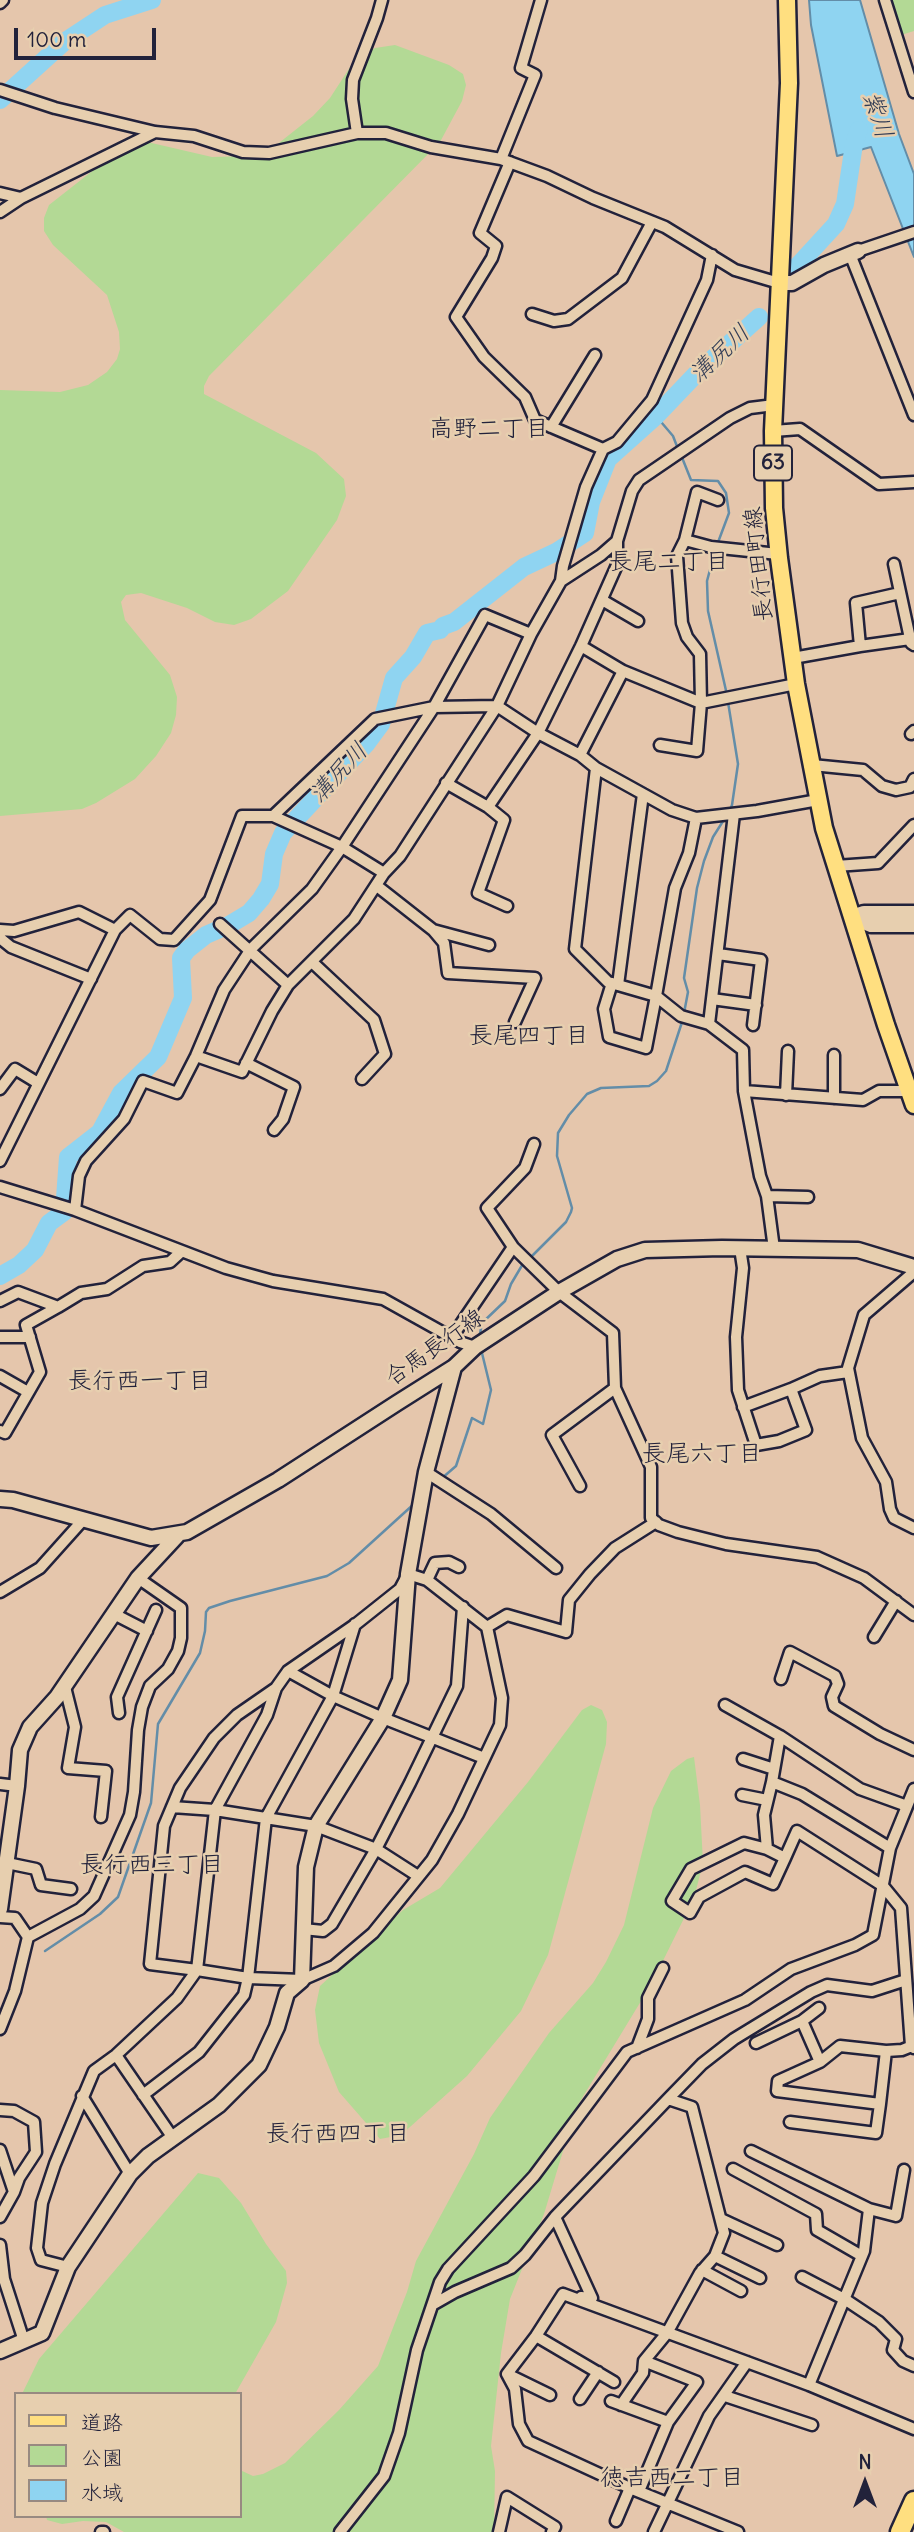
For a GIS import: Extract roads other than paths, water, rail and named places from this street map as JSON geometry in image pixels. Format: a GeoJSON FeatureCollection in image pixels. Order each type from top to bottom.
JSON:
{"type":"FeatureCollection","features":[{"type":"Feature","properties":{"kind":"highway"},"geometry":{"type":"LineString","coordinates":[[900,2532],[914,2501]]}},
{"type":"Feature","properties":{"kind":"main road","name":"長行田町線"},"geometry":{"type":"LineString","coordinates":[[787,0],[789,83],[773,432],[774,508],[778,554],[796,684],[818,800],[852,917],[907,1066],[912,1098]]}},
{"type":"Feature","properties":{"kind":"street"},"geometry":{"type":"LineString","coordinates":[[357,133],[352,99],[353,80],[382,0]]}},
{"type":"Feature","properties":{"kind":"street"},"geometry":{"type":"LineString","coordinates":[[541,0],[521,68],[535,75],[480,233],[496,246],[492,258],[456,317],[484,357],[524,397],[535,420],[603,449]]}},
{"type":"Feature","properties":{"kind":"street"},"geometry":{"type":"LineString","coordinates":[[885,0],[914,92]]}},
{"type":"Feature","properties":{"kind":"street"},"geometry":{"type":"LineString","coordinates":[[0,90],[55,108],[155,132],[194,136],[243,152],[269,153],[357,133],[386,133],[431,147],[505,161],[547,176],[665,227],[735,270],[779,283],[792,284],[824,265],[914,232]]}},
{"type":"Feature","properties":{"kind":"street"},"geometry":{"type":"LineString","coordinates":[[0,212],[21,198],[155,132]]}},
{"type":"Feature","properties":{"kind":"street"},"geometry":{"type":"LineString","coordinates":[[0,194],[21,198]]}},
{"type":"Feature","properties":{"kind":"street"},"geometry":{"type":"LineString","coordinates":[[532,314],[554,321],[568,319],[622,278],[653,222]]}},
{"type":"Feature","properties":{"kind":"street"},"geometry":{"type":"LineString","coordinates":[[854,253],[914,415]]}},
{"type":"Feature","properties":{"kind":"street"},"geometry":{"type":"LineString","coordinates":[[196,1056],[242,1072],[288,985],[354,919],[384,873],[400,856],[497,706],[531,634],[561,581],[586,487],[603,449],[617,442],[653,400],[707,280],[712,255]]}},
{"type":"Feature","properties":{"kind":"street"},"geometry":{"type":"LineString","coordinates":[[551,427],[594,355]]}},
{"type":"Feature","properties":{"kind":"street"},"geometry":{"type":"LineString","coordinates":[[488,807],[538,733],[582,646],[617,565],[617,541],[632,491],[648,472],[730,418],[750,408],[774,405]]}},
{"type":"Feature","properties":{"kind":"street"},"geometry":{"type":"LineString","coordinates":[[773,432],[800,429],[879,484],[914,482]]}},
{"type":"Feature","properties":{"kind":"street"},"geometry":{"type":"LineString","coordinates":[[660,745],[696,751],[701,704],[700,653],[687,637],[682,624],[677,556],[685,540],[697,492],[718,500]]}},
{"type":"Feature","properties":{"kind":"street"},"geometry":{"type":"LineString","coordinates":[[685,540],[711,547],[778,554]]}},
{"type":"Feature","properties":{"kind":"street"},"geometry":{"type":"LineString","coordinates":[[561,581],[617,541]]}},
{"type":"Feature","properties":{"kind":"street"},"geometry":{"type":"LineString","coordinates":[[793,658],[860,646],[912,642],[894,564]]}},
{"type":"Feature","properties":{"kind":"street"},"geometry":{"type":"LineString","coordinates":[[860,646],[856,603],[900,593]]}},
{"type":"Feature","properties":{"kind":"street"},"geometry":{"type":"LineString","coordinates":[[602,600],[638,621]]}},
{"type":"Feature","properties":{"kind":"street"},"geometry":{"type":"LineString","coordinates":[[75,1210],[79,1176],[86,1161],[124,1119],[143,1081],[177,1093],[224,990],[251,949],[312,889],[342,847],[434,706],[485,615],[531,634]]}},
{"type":"Feature","properties":{"kind":"street"},"geometry":{"type":"LineString","coordinates":[[582,646],[623,671],[701,704],[796,684]]}},
{"type":"Feature","properties":{"kind":"street"},"geometry":{"type":"LineString","coordinates":[[580,755],[623,671]]}},
{"type":"Feature","properties":{"kind":"street"},"geometry":{"type":"LineString","coordinates":[[273,816],[375,719],[434,706],[497,706],[538,733],[580,755],[596,768],[672,810],[696,818],[818,800]]}},
{"type":"Feature","properties":{"kind":"street"},"geometry":{"type":"LineString","coordinates":[[812,765],[863,770],[883,786],[895,790],[910,786],[914,779]]}},
{"type":"Feature","properties":{"kind":"street"},"geometry":{"type":"LineString","coordinates":[[596,768],[575,949],[608,982],[656,996],[681,1016],[709,1024],[743,1051],[744,1091],[774,1249]]}},
{"type":"Feature","properties":{"kind":"street"},"geometry":{"type":"LineString","coordinates":[[446,783],[488,807],[504,820],[478,893],[507,906]]}},
{"type":"Feature","properties":{"kind":"street"},"geometry":{"type":"LineString","coordinates":[[643,794],[615,984],[604,1009],[609,1037],[646,1048],[675,888],[690,853],[696,818]]}},
{"type":"Feature","properties":{"kind":"street"},"geometry":{"type":"LineString","coordinates":[[709,1024],[734,814]]}},
{"type":"Feature","properties":{"kind":"street"},"geometry":{"type":"LineString","coordinates":[[0,1161],[116,930],[130,915],[160,939],[174,940],[210,900],[242,816],[273,816],[342,847],[384,873]]}},
{"type":"Feature","properties":{"kind":"street"},"geometry":{"type":"LineString","coordinates":[[836,866],[878,863],[914,825]]}},
{"type":"Feature","properties":{"kind":"street"},"geometry":{"type":"LineString","coordinates":[[377,886],[433,930],[444,943],[448,974],[535,978],[515,1022]]}},
{"type":"Feature","properties":{"kind":"street"},"geometry":{"type":"LineString","coordinates":[[0,930],[14,931],[79,912],[116,930]]}},
{"type":"Feature","properties":{"kind":"street"},"geometry":{"type":"LineString","coordinates":[[852,917],[864,913],[914,913]]}},
{"type":"Feature","properties":{"kind":"street"},"geometry":{"type":"LineString","coordinates":[[852,917],[871,925],[914,925]]}},
{"type":"Feature","properties":{"kind":"street"},"geometry":{"type":"LineString","coordinates":[[220,924],[288,985]]}},
{"type":"Feature","properties":{"kind":"street"},"geometry":{"type":"LineString","coordinates":[[433,930],[489,944]]}},
{"type":"Feature","properties":{"kind":"street"},"geometry":{"type":"LineString","coordinates":[[0,938],[11,947],[91,978]]}},
{"type":"Feature","properties":{"kind":"street"},"geometry":{"type":"LineString","coordinates":[[718,954],[761,960],[753,1025]]}},
{"type":"Feature","properties":{"kind":"street"},"geometry":{"type":"LineString","coordinates":[[312,962],[374,1020],[383,1042],[384,1054],[362,1079]]}},
{"type":"Feature","properties":{"kind":"street"},"geometry":{"type":"LineString","coordinates":[[712,999],[756,1005]]}},
{"type":"Feature","properties":{"kind":"street"},"geometry":{"type":"LineString","coordinates":[[786,1095],[788,1051]]}},
{"type":"Feature","properties":{"kind":"street"},"geometry":{"type":"LineString","coordinates":[[834,1055],[834,1098]]}},
{"type":"Feature","properties":{"kind":"street"},"geometry":{"type":"LineString","coordinates":[[246,1063],[294,1087],[283,1119],[274,1130]]}},
{"type":"Feature","properties":{"kind":"street"},"geometry":{"type":"LineString","coordinates":[[0,1089],[15,1069],[38,1083]]}},
{"type":"Feature","properties":{"kind":"street"},"geometry":{"type":"LineString","coordinates":[[744,1091],[863,1100],[879,1091],[912,1098]]}},
{"type":"Feature","properties":{"kind":"street"},"geometry":{"type":"LineString","coordinates":[[534,1144],[525,1168],[487,1208],[513,1247],[559,1292],[613,1333],[615,1388],[651,1467],[650,1518],[678,1532],[726,1544],[817,1557],[854,1573],[914,1615]]}},
{"type":"Feature","properties":{"kind":"street"},"geometry":{"type":"LineString","coordinates":[[0,1187],[75,1210],[226,1268],[273,1281],[383,1299],[452,1338],[475,1347]]}},
{"type":"Feature","properties":{"kind":"street"},"geometry":{"type":"LineString","coordinates":[[766,1196],[808,1197]]}},
{"type":"Feature","properties":{"kind":"street"},"geometry":{"type":"LineString","coordinates":[[452,1338],[513,1247]]}},
{"type":"Feature","properties":{"kind":"street"},"geometry":{"type":"LineString","coordinates":[[740,1248],[743,1268],[736,1337],[738,1390],[756,1446],[779,1441],[806,1430],[791,1389]]}},
{"type":"Feature","properties":{"kind":"street","name":"合馬長行線"},"geometry":{"type":"LineString","coordinates":[[0,1499],[13,1500],[151,1538],[177,1536],[278,1480],[454,1367],[475,1347],[559,1292],[617,1259],[645,1250],[858,1250],[914,1267]]}},
{"type":"Feature","properties":{"kind":"street"},"geometry":{"type":"LineString","coordinates":[[0,1431],[5,1433],[40,1372],[26,1325],[81,1293],[107,1289],[143,1266],[170,1262],[182,1251]]}},
{"type":"Feature","properties":{"kind":"street"},"geometry":{"type":"LineString","coordinates":[[914,1272],[864,1315],[848,1372],[862,1438],[886,1482],[890,1509],[894,1518],[914,1528]]}},
{"type":"Feature","properties":{"kind":"street"},"geometry":{"type":"LineString","coordinates":[[0,1301],[18,1292],[58,1307]]}},
{"type":"Feature","properties":{"kind":"street"},"geometry":{"type":"LineString","coordinates":[[0,1337],[30,1338]]}},
{"type":"Feature","properties":{"kind":"street"},"geometry":{"type":"LineString","coordinates":[[302,1980],[306,1867],[316,1825],[383,1718],[400,1680],[408,1574],[426,1472],[454,1367]]}},
{"type":"Feature","properties":{"kind":"street"},"geometry":{"type":"LineString","coordinates":[[743,1407],[820,1376],[848,1372]]}},
{"type":"Feature","properties":{"kind":"street"},"geometry":{"type":"LineString","coordinates":[[0,1377],[29,1392]]}},
{"type":"Feature","properties":{"kind":"street"},"geometry":{"type":"LineString","coordinates":[[580,1486],[552,1435],[615,1388]]}},
{"type":"Feature","properties":{"kind":"street"},"geometry":{"type":"LineString","coordinates":[[426,1472],[491,1514],[556,1568]]}},
{"type":"Feature","properties":{"kind":"street"},"geometry":{"type":"LineString","coordinates":[[0,1592],[40,1568],[83,1520]]}},
{"type":"Feature","properties":{"kind":"street"},"geometry":{"type":"LineString","coordinates":[[487,1627],[507,1615],[566,1632],[569,1600],[576,1591],[615,1548],[656,1522]]}},
{"type":"Feature","properties":{"kind":"street"},"geometry":{"type":"LineString","coordinates":[[0,1909],[7,1863],[5,1835],[17,1786],[20,1750],[30,1727],[65,1687],[138,1578],[177,1536]]}},
{"type":"Feature","properties":{"kind":"street"},"geometry":{"type":"LineString","coordinates":[[426,1580],[435,1563],[449,1562],[459,1567]]}},
{"type":"Feature","properties":{"kind":"street"},"geometry":{"type":"LineString","coordinates":[[0,2351],[43,2333],[68,2267],[130,2174],[173,2138],[219,2105],[259,2065],[277,2027],[287,1993],[302,1980],[334,1966],[373,1933],[432,1860],[458,1814],[500,1725],[502,1698],[487,1627],[426,1580],[408,1574]]}},
{"type":"Feature","properties":{"kind":"street"},"geometry":{"type":"LineString","coordinates":[[68,2267],[41,2260],[37,2248],[43,2203],[55,2164],[94,2071],[116,2055],[177,1998],[197,1970],[215,1810],[267,1715],[276,1688],[288,1671],[356,1624],[400,1589],[408,1574]]}},
{"type":"Feature","properties":{"kind":"street"},"geometry":{"type":"LineString","coordinates":[[28,1937],[80,1909],[94,1896],[130,1815],[142,1707],[150,1686],[168,1669],[178,1651],[181,1638],[181,1608],[138,1578]]}},
{"type":"Feature","properties":{"kind":"street"},"geometry":{"type":"LineString","coordinates":[[874,1637],[896,1601]]}},
{"type":"Feature","properties":{"kind":"street"},"geometry":{"type":"LineString","coordinates":[[303,1929],[323,1931],[332,1924],[376,1849],[432,1737],[457,1686],[463,1607]]}},
{"type":"Feature","properties":{"kind":"street"},"geometry":{"type":"LineString","coordinates":[[119,1713],[117,1697],[156,1610]]}},
{"type":"Feature","properties":{"kind":"street"},"geometry":{"type":"LineString","coordinates":[[114,1614],[147,1631]]}},
{"type":"Feature","properties":{"kind":"street"},"geometry":{"type":"LineString","coordinates":[[143,2095],[199,2052],[244,1995],[266,1818],[333,1696],[356,1624]]}},
{"type":"Feature","properties":{"kind":"street"},"geometry":{"type":"LineString","coordinates":[[781,1679],[790,1652],[835,1676],[838,1684],[832,1697],[834,1706],[880,1734],[914,1750]]}},
{"type":"Feature","properties":{"kind":"street"},"geometry":{"type":"LineString","coordinates":[[288,1671],[333,1696],[484,1758]]}},
{"type":"Feature","properties":{"kind":"street"},"geometry":{"type":"LineString","coordinates":[[65,1687],[75,1727],[68,1768],[106,1771],[101,1817]]}},
{"type":"Feature","properties":{"kind":"street"},"geometry":{"type":"LineString","coordinates":[[276,1688],[237,1714],[214,1738],[180,1788],[164,1826],[150,1964],[248,1978],[302,1980]]}},
{"type":"Feature","properties":{"kind":"street"},"geometry":{"type":"LineString","coordinates":[[725,1706],[780,1736],[860,1789],[907,1806]]}},
{"type":"Feature","properties":{"kind":"street"},"geometry":{"type":"LineString","coordinates":[[767,1849],[764,1815],[780,1736]]}},
{"type":"Feature","properties":{"kind":"street"},"geometry":{"type":"LineString","coordinates":[[743,1759],[774,1769]]}},
{"type":"Feature","properties":{"kind":"street"},"geometry":{"type":"LineString","coordinates":[[772,1782],[802,1794],[890,1848]]}},
{"type":"Feature","properties":{"kind":"street"},"geometry":{"type":"LineString","coordinates":[[0,1784],[17,1786]]}},
{"type":"Feature","properties":{"kind":"street"},"geometry":{"type":"LineString","coordinates":[[340,2532],[384,2476],[399,2433],[416,2350],[440,2282],[448,2269],[534,2176],[626,2052],[746,2000],[790,1969],[855,1945],[873,1935],[890,1848],[914,1789]]}},
{"type":"Feature","properties":{"kind":"street"},"geometry":{"type":"LineString","coordinates":[[742,1795],[767,1800]]}},
{"type":"Feature","properties":{"kind":"street"},"geometry":{"type":"LineString","coordinates":[[172,1807],[215,1810],[316,1825],[376,1849],[418,1876]]}},
{"type":"Feature","properties":{"kind":"street"},"geometry":{"type":"LineString","coordinates":[[785,1858],[767,1849],[744,1843],[691,1868],[672,1901],[690,1913],[699,1897],[745,1872],[774,1884],[797,1830],[883,1886],[901,1908],[909,1946],[906,1980],[913,2046],[886,2051],[840,2046],[820,2062],[778,2081],[777,2091],[880,2104]]}},
{"type":"Feature","properties":{"kind":"street"},"geometry":{"type":"LineString","coordinates":[[7,1863],[36,1869],[40,1885],[71,1889]]}},
{"type":"Feature","properties":{"kind":"street"},"geometry":{"type":"LineString","coordinates":[[901,1908],[914,1907]]}},
{"type":"Feature","properties":{"kind":"street"},"geometry":{"type":"LineString","coordinates":[[0,1917],[15,1918],[28,1937],[15,1991],[0,2029]]}},
{"type":"Feature","properties":{"kind":"street"},"geometry":{"type":"LineString","coordinates":[[638,2048],[648,2019],[648,1998],[663,1968]]}},
{"type":"Feature","properties":{"kind":"street"},"geometry":{"type":"LineString","coordinates":[[434,2304],[511,2268],[525,2256],[555,2217],[668,2099],[702,2064],[734,2039],[827,1985],[872,1991],[906,1980]]}},
{"type":"Feature","properties":{"kind":"street"},"geometry":{"type":"LineString","coordinates":[[756,2043],[802,2021],[819,2008]]}},
{"type":"Feature","properties":{"kind":"street"},"geometry":{"type":"LineString","coordinates":[[802,2021],[820,2062]]}},
{"type":"Feature","properties":{"kind":"street"},"geometry":{"type":"LineString","coordinates":[[790,2122],[876,2133],[886,2051]]}},
{"type":"Feature","properties":{"kind":"street"},"geometry":{"type":"LineString","coordinates":[[116,2055],[173,2138]]}},
{"type":"Feature","properties":{"kind":"street"},"geometry":{"type":"LineString","coordinates":[[82,2096],[130,2174]]}},
{"type":"Feature","properties":{"kind":"street"},"geometry":{"type":"LineString","coordinates":[[668,2099],[692,2107],[724,2233],[715,2256],[702,2270],[667,2333],[644,2361],[643,2373],[616,2403],[668,2422]]}},
{"type":"Feature","properties":{"kind":"street"},"geometry":{"type":"LineString","coordinates":[[0,2110],[14,2111],[34,2122],[36,2152],[19,2178],[0,2217]]}},
{"type":"Feature","properties":{"kind":"street"},"geometry":{"type":"LineString","coordinates":[[0,2150],[14,2192]]}},
{"type":"Feature","properties":{"kind":"street"},"geometry":{"type":"LineString","coordinates":[[751,2151],[869,2208],[897,2216],[904,2170]]}},
{"type":"Feature","properties":{"kind":"street"},"geometry":{"type":"LineString","coordinates":[[733,2169],[816,2214],[817,2230],[862,2256]]}},
{"type":"Feature","properties":{"kind":"street"},"geometry":{"type":"LineString","coordinates":[[809,2385],[862,2256],[869,2208]]}},
{"type":"Feature","properties":{"kind":"street"},"geometry":{"type":"LineString","coordinates":[[555,2217],[592,2298],[563,2294]]}},
{"type":"Feature","properties":{"kind":"street"},"geometry":{"type":"LineString","coordinates":[[721,2219],[778,2245]]}},
{"type":"Feature","properties":{"kind":"street"},"geometry":{"type":"LineString","coordinates":[[0,2245],[4,2279],[24,2341]]}},
{"type":"Feature","properties":{"kind":"street"},"geometry":{"type":"LineString","coordinates":[[715,2256],[760,2278]]}},
{"type":"Feature","properties":{"kind":"street"},"geometry":{"type":"LineString","coordinates":[[702,2270],[741,2291]]}},
{"type":"Feature","properties":{"kind":"street"},"geometry":{"type":"LineString","coordinates":[[802,2277],[846,2300],[879,2322],[896,2339],[893,2350],[903,2361],[914,2366]]}},
{"type":"Feature","properties":{"kind":"street"},"geometry":{"type":"LineString","coordinates":[[563,2294],[809,2385],[914,2429]]}},
{"type":"Feature","properties":{"kind":"street"},"geometry":{"type":"LineString","coordinates":[[507,2374],[563,2294]]}},
{"type":"Feature","properties":{"kind":"street"},"geometry":{"type":"LineString","coordinates":[[536,2336],[614,2382]]}},
{"type":"Feature","properties":{"kind":"street"},"geometry":{"type":"LineString","coordinates":[[616,2521],[668,2422],[697,2382],[644,2361]]}},
{"type":"Feature","properties":{"kind":"street"},"geometry":{"type":"LineString","coordinates":[[654,2532],[709,2416],[747,2362]]}},
{"type":"Feature","properties":{"kind":"street"},"geometry":{"type":"LineString","coordinates":[[580,2399],[598,2372]]}},
{"type":"Feature","properties":{"kind":"street"},"geometry":{"type":"LineString","coordinates":[[507,2374],[550,2395]]}},
{"type":"Feature","properties":{"kind":"street"},"geometry":{"type":"LineString","coordinates":[[507,2374],[515,2389],[519,2424],[527,2441],[738,2532]]}},
{"type":"Feature","properties":{"kind":"street"},"geometry":{"type":"LineString","coordinates":[[725,2396],[812,2425]]}},
{"type":"Feature","properties":{"kind":"street"},"geometry":{"type":"LineString","coordinates":[[499,2532],[507,2497],[555,2527],[552,2532]]}},
{"type":"Feature","properties":{"kind":"water","name":"紫川"},"geometry":{"type":"Polygon","coordinates":[[[809,0],[860,0],[899,134],[914,174],[914,257],[871,147],[837,156],[811,25],[809,0]]]}},
{"type":"Feature","properties":{"kind":"waterway"},"geometry":{"type":"LineString","coordinates":[[0,100],[64,42],[105,15],[152,0]]}},
{"type":"Feature","properties":{"kind":"waterway","name":"溝尻川"},"geometry":{"type":"LineString","coordinates":[[791,273],[836,224],[845,204],[854,144],[859,130]]}},
{"type":"Feature","properties":{"kind":"waterway","name":"溝尻川"},"geometry":{"type":"LineString","coordinates":[[0,1276],[19,1265],[35,1250],[49,1223],[64,1212],[68,1157],[100,1132],[121,1093],[158,1057],[183,998],[181,958],[206,935],[249,913],[261,899],[270,884],[274,854],[283,833],[367,743],[381,724],[394,678],[413,657],[427,633],[440,630],[454,622],[524,567],[556,552],[585,533],[591,502],[608,459],[759,317]]}},
{"type":"Feature","properties":{"kind":"waterway"},"geometry":{"type":"LineString","coordinates":[[656,416],[673,436],[678,449]]}},
{"type":"Feature","properties":{"kind":"waterway"},"geometry":{"type":"LineString","coordinates":[[681,455],[691,480],[718,481],[726,493],[729,513],[717,545]]}},
{"type":"Feature","properties":{"kind":"waterway"},"geometry":{"type":"LineString","coordinates":[[715,551],[707,581],[708,611],[727,695]]}},
{"type":"Feature","properties":{"kind":"waterway"},"geometry":{"type":"LineString","coordinates":[[728,702],[738,764],[729,812]]}},
{"type":"Feature","properties":{"kind":"waterway"},"geometry":{"type":"LineString","coordinates":[[684,1013],[688,992],[684,978],[697,888],[713,837],[725,818]]}},
{"type":"Feature","properties":{"kind":"waterway"},"geometry":{"type":"LineString","coordinates":[[529,1259],[566,1222],[571,1212],[557,1156],[558,1133],[569,1115],[587,1094],[601,1088],[649,1086],[657,1081],[666,1071],[683,1019]]}},
{"type":"Feature","properties":{"kind":"waterway"},"geometry":{"type":"LineString","coordinates":[[479,1339],[482,1323],[505,1301],[524,1262]]}},
{"type":"Feature","properties":{"kind":"waterway"},"geometry":{"type":"LineString","coordinates":[[441,1479],[456,1466],[472,1418],[483,1424],[491,1390],[481,1349]]}},
{"type":"Feature","properties":{"kind":"waterway"},"geometry":{"type":"LineString","coordinates":[[45,1951],[100,1914],[118,1897],[151,1803],[158,1724],[200,1653],[206,1612],[209,1608],[327,1576],[349,1563],[415,1503]]}},
{"type":"Feature","properties":{"kind":"district","name":"高野二丁目"},"geometry":{"type":"Point","coordinates":[489,429]}},
{"type":"Feature","properties":{"kind":"district","name":"長尾二丁目"},"geometry":{"type":"Point","coordinates":[669,562]}},
{"type":"Feature","properties":{"kind":"district","name":"長尾四丁目"},"geometry":{"type":"Point","coordinates":[529,1036]}},
{"type":"Feature","properties":{"kind":"district","name":"長行西一丁目"},"geometry":{"type":"Point","coordinates":[140,1381]}},
{"type":"Feature","properties":{"kind":"district","name":"長尾六丁目"},"geometry":{"type":"Point","coordinates":[702,1454]}},
{"type":"Feature","properties":{"kind":"district","name":"長行西三丁目"},"geometry":{"type":"Point","coordinates":[152,1865]}},
{"type":"Feature","properties":{"kind":"district","name":"長行西四丁目"},"geometry":{"type":"Point","coordinates":[338,2134]}},
{"type":"Feature","properties":{"kind":"district","name":"徳吉西二丁目"},"geometry":{"type":"Point","coordinates":[672,2478]}}]}
